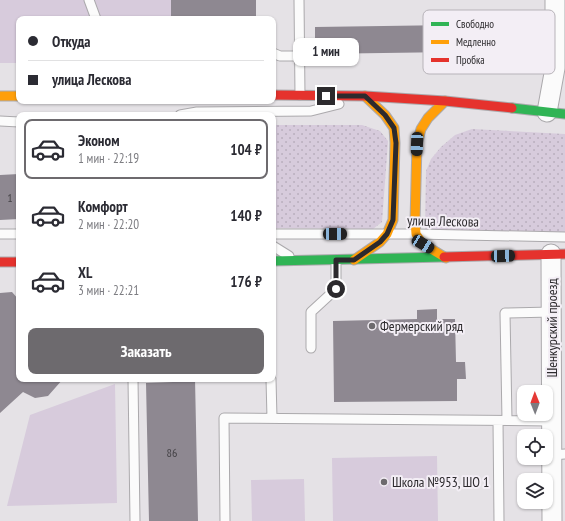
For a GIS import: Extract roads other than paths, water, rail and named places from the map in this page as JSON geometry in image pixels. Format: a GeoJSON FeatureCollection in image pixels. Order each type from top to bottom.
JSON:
{"type":"FeatureCollection","features":[{"type":"Feature","properties":{"kind":"main road"},"geometry":{"type":"LineString","coordinates":[[276,95],[365,96],[445,101],[556,113]]}},
{"type":"Feature","properties":{"kind":"main road"},"geometry":{"type":"LineString","coordinates":[[0,96],[16,96]]}},
{"type":"Feature","properties":{"kind":"main road"},"geometry":{"type":"LineString","coordinates":[[354,260],[380,242],[387,234],[393,220],[396,143],[394,128],[385,115],[365,96]]}},
{"type":"Feature","properties":{"kind":"main road"},"geometry":{"type":"LineString","coordinates":[[445,101],[428,118],[421,129],[417,144],[415,221],[416,234],[423,244],[446,258]]}},
{"type":"Feature","properties":{"kind":"main road"},"geometry":{"type":"LineString","coordinates":[[276,260],[354,260],[558,254]]}},
{"type":"Feature","properties":{"kind":"main road"},"geometry":{"type":"LineString","coordinates":[[0,262],[16,262]]}},
{"type":"Feature","properties":{"kind":"street"},"geometry":{"type":"LineString","coordinates":[[555,0],[556,113]]}},
{"type":"Feature","properties":{"kind":"street","name":"Шенкурский проезд"},"geometry":{"type":"LineString","coordinates":[[552,385],[552,312],[558,254]]}},
{"type":"Feature","properties":{"kind":"street","name":"Шенкурский проезд"},"geometry":{"type":"LineString","coordinates":[[552,421],[558,454],[556,491],[552,521]]}},
{"type":"Feature","properties":{"kind":"lane"},"geometry":{"type":"LineString","coordinates":[[89,0],[95,16]]}},
{"type":"Feature","properties":{"kind":"lane"},"geometry":{"type":"LineString","coordinates":[[299,0],[300,95]]}},
{"type":"Feature","properties":{"kind":"lane"},"geometry":{"type":"LineString","coordinates":[[276,54],[280,56],[300,56]]}},
{"type":"Feature","properties":{"kind":"lane"},"geometry":{"type":"LineString","coordinates":[[197,112],[311,111],[365,96]]}},
{"type":"Feature","properties":{"kind":"lane"},"geometry":{"type":"LineString","coordinates":[[0,121],[16,122]]}},
{"type":"Feature","properties":{"kind":"lane"},"geometry":{"type":"LineString","coordinates":[[0,234],[16,234]]}},
{"type":"Feature","properties":{"kind":"lane","name":"улица Лескова"},"geometry":{"type":"LineString","coordinates":[[276,234],[416,234],[565,237]]}},
{"type":"Feature","properties":{"kind":"lane"},"geometry":{"type":"LineString","coordinates":[[276,248],[297,261]]}},
{"type":"Feature","properties":{"kind":"lane"},"geometry":{"type":"LineString","coordinates":[[312,348],[311,312],[336,289],[336,260]]}},
{"type":"Feature","properties":{"kind":"lane"},"geometry":{"type":"LineString","coordinates":[[499,521],[505,313],[552,312]]}},
{"type":"Feature","properties":{"kind":"lane"},"geometry":{"type":"LineString","coordinates":[[133,382],[135,521]]}},
{"type":"Feature","properties":{"kind":"lane"},"geometry":{"type":"LineString","coordinates":[[271,382],[272,418]]}},
{"type":"Feature","properties":{"kind":"lane"},"geometry":{"type":"LineString","coordinates":[[225,521],[224,418],[517,421]]}},
{"type":"Feature","properties":{"kind":"place","name":"Фермерский ряд"},"geometry":{"type":"Point","coordinates":[372,326]}},
{"type":"Feature","properties":{"kind":"place","name":"Школа №953, ШО 1"},"geometry":{"type":"Point","coordinates":[384,482]}}]}
